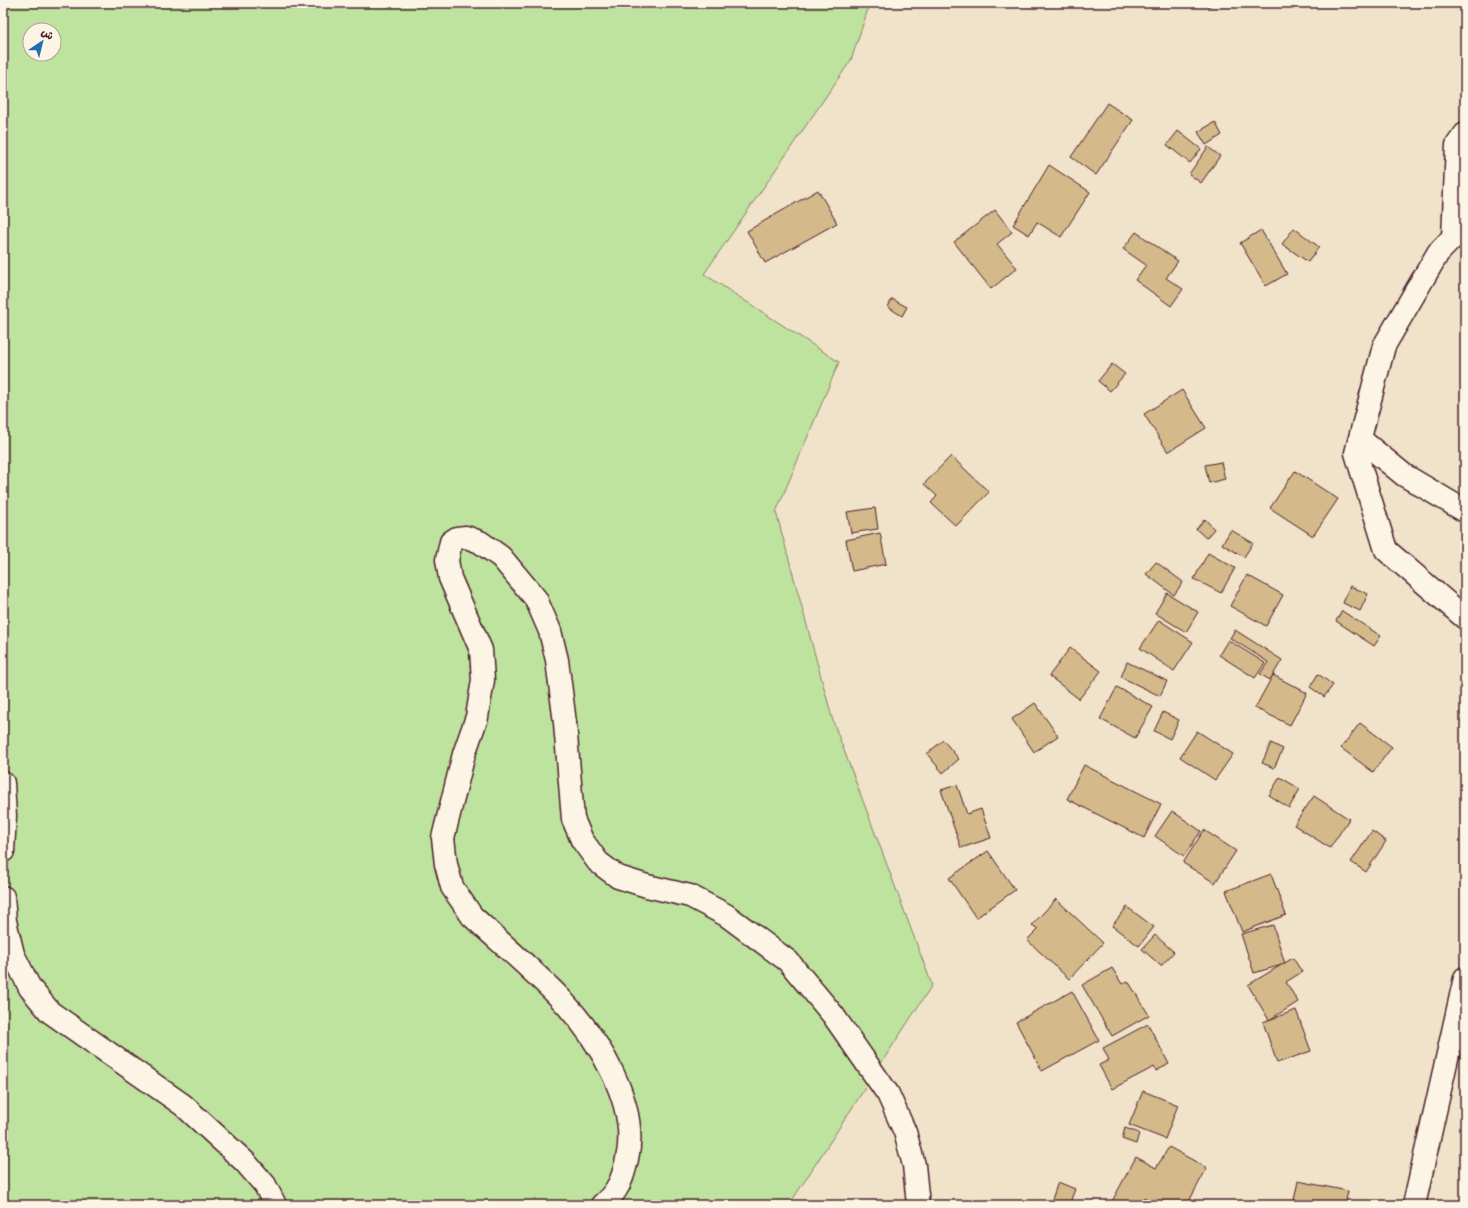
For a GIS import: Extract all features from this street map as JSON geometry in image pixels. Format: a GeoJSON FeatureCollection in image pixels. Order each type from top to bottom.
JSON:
{"type":"FeatureCollection","features":[{"type":"Feature","properties":{"kind":"main road"},"geometry":{"type":"LineString","coordinates":[[1465,134],[1458,145],[1459,232],[1438,253],[1384,346],[1356,453],[1386,550],[1465,618]]}},
{"type":"Feature","properties":{"kind":"main road"},"geometry":{"type":"LineString","coordinates":[[1360,439],[1404,475],[1465,511]]}},
{"type":"Feature","properties":{"kind":"main road"},"geometry":{"type":"LineString","coordinates":[[602,1205],[608,1200],[622,1180],[629,1151],[629,1121],[617,1083],[595,1042],[562,1000],[472,916],[460,901],[452,887],[446,864],[443,838],[464,754],[477,716],[483,680],[481,650],[450,578],[448,550],[451,542],[457,538],[466,537],[480,542],[501,557],[536,599],[550,631],[557,660],[565,723],[569,791],[573,819],[582,840],[598,862],[618,877],[647,886],[690,896],[726,915],[788,961],[833,1015],[888,1094],[905,1132],[914,1165],[918,1205]]}},
{"type":"Feature","properties":{"kind":"main road"},"geometry":{"type":"LineString","coordinates":[[3,783],[5,816],[3,851]]}},
{"type":"Feature","properties":{"kind":"main road"},"geometry":{"type":"LineString","coordinates":[[3,897],[5,920],[13,954],[30,988],[50,1012],[183,1105],[245,1162],[265,1185],[275,1205]]}},
{"type":"Feature","properties":{"kind":"main road"},"geometry":{"type":"LineString","coordinates":[[1414,1205],[1465,978]]}},
{"type":"Feature","properties":{"kind":"green space"},"geometry":{"type":"Polygon","coordinates":[[[3,3],[870,3],[851,60],[704,274],[839,362],[776,512],[833,721],[932,985],[789,1205],[3,1205],[3,3]]]}},
{"type":"Feature","properties":{"kind":"building"},"geometry":{"type":"Polygon","coordinates":[[[1205,3],[1213,3],[1208,7],[1205,3]]]}},
{"type":"Feature","properties":{"kind":"building"},"geometry":{"type":"Polygon","coordinates":[[[1107,103],[1133,120],[1096,175],[1071,157],[1107,103]]]}},
{"type":"Feature","properties":{"kind":"building"},"geometry":{"type":"Polygon","coordinates":[[[1215,122],[1222,135],[1206,145],[1198,132],[1215,122]]]}},
{"type":"Feature","properties":{"kind":"building"},"geometry":{"type":"Polygon","coordinates":[[[1178,131],[1201,149],[1190,163],[1167,145],[1178,131]]]}},
{"type":"Feature","properties":{"kind":"building"},"geometry":{"type":"Polygon","coordinates":[[[1208,147],[1220,156],[1201,183],[1189,174],[1208,147]]]}},
{"type":"Feature","properties":{"kind":"building"},"geometry":{"type":"Polygon","coordinates":[[[1049,165],[1090,192],[1061,237],[1037,222],[1029,235],[1013,225],[1049,165]]]}},
{"type":"Feature","properties":{"kind":"building"},"geometry":{"type":"Polygon","coordinates":[[[818,190],[837,223],[765,263],[747,231],[818,190]]]}},
{"type":"Feature","properties":{"kind":"building"},"geometry":{"type":"Polygon","coordinates":[[[995,210],[1012,232],[997,244],[1017,268],[991,289],[954,242],[995,210]]]}},
{"type":"Feature","properties":{"kind":"building"},"geometry":{"type":"Polygon","coordinates":[[[1294,228],[1319,247],[1308,262],[1282,244],[1294,228]]]}},
{"type":"Feature","properties":{"kind":"building"},"geometry":{"type":"Polygon","coordinates":[[[1261,230],[1287,274],[1266,286],[1240,243],[1261,230]]]}},
{"type":"Feature","properties":{"kind":"building"},"geometry":{"type":"Polygon","coordinates":[[[1136,232],[1178,261],[1166,278],[1183,289],[1171,306],[1135,280],[1146,265],[1123,249],[1136,232]]]}},
{"type":"Feature","properties":{"kind":"building"},"geometry":{"type":"Polygon","coordinates":[[[892,299],[907,307],[902,316],[888,307],[892,299]]]}},
{"type":"Feature","properties":{"kind":"building"},"geometry":{"type":"Polygon","coordinates":[[[1112,364],[1125,374],[1110,391],[1098,381],[1112,364]]]}},
{"type":"Feature","properties":{"kind":"building"},"geometry":{"type":"Polygon","coordinates":[[[1182,390],[1206,428],[1168,452],[1144,414],[1182,390]]]}},
{"type":"Feature","properties":{"kind":"building"},"geometry":{"type":"Polygon","coordinates":[[[951,456],[989,492],[956,526],[931,503],[937,496],[924,484],[951,456]]]}},
{"type":"Feature","properties":{"kind":"building"},"geometry":{"type":"Polygon","coordinates":[[[1221,462],[1225,479],[1209,483],[1205,465],[1221,462]]]}},
{"type":"Feature","properties":{"kind":"building"},"geometry":{"type":"Polygon","coordinates":[[[1295,471],[1338,499],[1313,536],[1270,508],[1295,471]]]}},
{"type":"Feature","properties":{"kind":"building"},"geometry":{"type":"Polygon","coordinates":[[[875,508],[878,529],[851,533],[847,512],[875,508]]]}},
{"type":"Feature","properties":{"kind":"building"},"geometry":{"type":"Polygon","coordinates":[[[1205,519],[1214,529],[1206,538],[1196,529],[1205,519]]]}},
{"type":"Feature","properties":{"kind":"building"},"geometry":{"type":"Polygon","coordinates":[[[1231,530],[1253,543],[1244,557],[1222,544],[1231,530]]]}},
{"type":"Feature","properties":{"kind":"building"},"geometry":{"type":"Polygon","coordinates":[[[880,533],[886,564],[852,571],[846,540],[880,533]]]}},
{"type":"Feature","properties":{"kind":"building"},"geometry":{"type":"Polygon","coordinates":[[[1208,553],[1235,568],[1221,593],[1194,579],[1208,553]]]}},
{"type":"Feature","properties":{"kind":"building"},"geometry":{"type":"Polygon","coordinates":[[[1156,562],[1183,582],[1174,595],[1146,574],[1156,562]]]}},
{"type":"Feature","properties":{"kind":"building"},"geometry":{"type":"Polygon","coordinates":[[[1247,575],[1283,595],[1266,626],[1230,606],[1247,575]]]}},
{"type":"Feature","properties":{"kind":"building"},"geometry":{"type":"Polygon","coordinates":[[[1350,586],[1368,594],[1360,611],[1343,603],[1350,586]]]}},
{"type":"Feature","properties":{"kind":"building"},"geometry":{"type":"Polygon","coordinates":[[[1167,593],[1198,612],[1186,632],[1155,613],[1167,593]]]}},
{"type":"Feature","properties":{"kind":"building"},"geometry":{"type":"Polygon","coordinates":[[[1342,611],[1381,636],[1374,646],[1336,621],[1342,611]]]}},
{"type":"Feature","properties":{"kind":"building"},"geometry":{"type":"Polygon","coordinates":[[[1159,620],[1193,642],[1174,671],[1140,648],[1159,620]]]}},
{"type":"Feature","properties":{"kind":"building"},"geometry":{"type":"Polygon","coordinates":[[[1235,630],[1282,660],[1270,680],[1260,674],[1268,662],[1230,638],[1235,630]]]}},
{"type":"Feature","properties":{"kind":"building"},"geometry":{"type":"Polygon","coordinates":[[[1228,640],[1265,663],[1255,678],[1219,655],[1228,640]]]}},
{"type":"Feature","properties":{"kind":"building"},"geometry":{"type":"Polygon","coordinates":[[[1070,648],[1101,671],[1079,699],[1049,676],[1070,648]]]}},
{"type":"Feature","properties":{"kind":"building"},"geometry":{"type":"Polygon","coordinates":[[[1127,662],[1167,681],[1160,696],[1121,677],[1127,662]]]}},
{"type":"Feature","properties":{"kind":"building"},"geometry":{"type":"Polygon","coordinates":[[[1318,674],[1333,685],[1324,697],[1310,687],[1318,674]]]}},
{"type":"Feature","properties":{"kind":"building"},"geometry":{"type":"Polygon","coordinates":[[[1273,675],[1307,693],[1290,725],[1255,708],[1273,675]]]}},
{"type":"Feature","properties":{"kind":"building"},"geometry":{"type":"Polygon","coordinates":[[[1117,687],[1153,707],[1135,738],[1100,719],[1117,687]]]}},
{"type":"Feature","properties":{"kind":"building"},"geometry":{"type":"Polygon","coordinates":[[[1035,703],[1058,736],[1034,752],[1012,719],[1035,703]]]}},
{"type":"Feature","properties":{"kind":"building"},"geometry":{"type":"Polygon","coordinates":[[[1163,712],[1179,720],[1170,739],[1154,731],[1163,712]]]}},
{"type":"Feature","properties":{"kind":"building"},"geometry":{"type":"Polygon","coordinates":[[[1360,723],[1392,747],[1373,772],[1341,748],[1360,723]]]}},
{"type":"Feature","properties":{"kind":"building"},"geometry":{"type":"Polygon","coordinates":[[[1197,731],[1233,754],[1215,780],[1180,757],[1197,731]]]}},
{"type":"Feature","properties":{"kind":"building"},"geometry":{"type":"Polygon","coordinates":[[[943,740],[959,759],[943,773],[927,754],[943,740]]]}},
{"type":"Feature","properties":{"kind":"building"},"geometry":{"type":"Polygon","coordinates":[[[1271,743],[1283,749],[1274,768],[1262,763],[1271,743]]]}},
{"type":"Feature","properties":{"kind":"building"},"geometry":{"type":"Polygon","coordinates":[[[1084,765],[1161,804],[1144,838],[1067,799],[1084,765]]]}},
{"type":"Feature","properties":{"kind":"building"},"geometry":{"type":"Polygon","coordinates":[[[1280,777],[1300,789],[1289,808],[1269,795],[1280,777]]]}},
{"type":"Feature","properties":{"kind":"building"},"geometry":{"type":"Polygon","coordinates":[[[957,785],[967,814],[981,809],[991,838],[961,848],[941,790],[957,785]]]}},
{"type":"Feature","properties":{"kind":"building"},"geometry":{"type":"Polygon","coordinates":[[[1314,796],[1349,819],[1330,848],[1294,825],[1314,796]]]}},
{"type":"Feature","properties":{"kind":"building"},"geometry":{"type":"Polygon","coordinates":[[[1172,811],[1201,831],[1184,856],[1155,836],[1172,811]]]}},
{"type":"Feature","properties":{"kind":"building"},"geometry":{"type":"Polygon","coordinates":[[[1204,830],[1236,851],[1215,883],[1183,863],[1204,830]]]}},
{"type":"Feature","properties":{"kind":"building"},"geometry":{"type":"Polygon","coordinates":[[[1372,831],[1386,841],[1366,872],[1351,862],[1372,831]]]}},
{"type":"Feature","properties":{"kind":"building"},"geometry":{"type":"Polygon","coordinates":[[[988,851],[1015,890],[976,918],[949,878],[988,851]]]}},
{"type":"Feature","properties":{"kind":"building"},"geometry":{"type":"Polygon","coordinates":[[[1271,874],[1286,915],[1242,932],[1226,891],[1271,874]]]}},
{"type":"Feature","properties":{"kind":"building"},"geometry":{"type":"Polygon","coordinates":[[[1056,899],[1103,943],[1069,979],[1027,940],[1038,929],[1032,925],[1056,899]]]}},
{"type":"Feature","properties":{"kind":"building"},"geometry":{"type":"Polygon","coordinates":[[[1127,907],[1154,927],[1139,946],[1112,926],[1127,907]]]}},
{"type":"Feature","properties":{"kind":"building"},"geometry":{"type":"Polygon","coordinates":[[[1273,925],[1285,964],[1254,973],[1241,934],[1273,925]]]}},
{"type":"Feature","properties":{"kind":"building"},"geometry":{"type":"Polygon","coordinates":[[[1155,935],[1174,952],[1161,966],[1142,949],[1155,935]]]}},
{"type":"Feature","properties":{"kind":"building"},"geometry":{"type":"Polygon","coordinates":[[[1293,958],[1302,972],[1286,982],[1298,1002],[1269,1020],[1248,985],[1293,958]]]}},
{"type":"Feature","properties":{"kind":"building"},"geometry":{"type":"Polygon","coordinates":[[[1112,968],[1122,984],[1128,981],[1149,1015],[1112,1036],[1082,985],[1112,968]]]}},
{"type":"Feature","properties":{"kind":"building"},"geometry":{"type":"Polygon","coordinates":[[[1072,991],[1099,1040],[1042,1071],[1016,1022],[1072,991]]]}},
{"type":"Feature","properties":{"kind":"building"},"geometry":{"type":"Polygon","coordinates":[[[1296,1010],[1311,1051],[1277,1063],[1263,1022],[1296,1010]]]}},
{"type":"Feature","properties":{"kind":"building"},"geometry":{"type":"Polygon","coordinates":[[[1148,1024],[1169,1064],[1156,1071],[1154,1067],[1112,1089],[1099,1065],[1109,1060],[1103,1048],[1148,1024]]]}},
{"type":"Feature","properties":{"kind":"building"},"geometry":{"type":"Polygon","coordinates":[[[1143,1091],[1178,1105],[1165,1139],[1129,1125],[1143,1091]]]}},
{"type":"Feature","properties":{"kind":"building"},"geometry":{"type":"Polygon","coordinates":[[[1125,1128],[1139,1133],[1136,1144],[1122,1139],[1125,1128]]]}},
{"type":"Feature","properties":{"kind":"building"},"geometry":{"type":"Polygon","coordinates":[[[1169,1147],[1207,1168],[1187,1205],[1158,1205],[1144,1197],[1140,1205],[1110,1205],[1136,1157],[1156,1168],[1169,1147]]]}},
{"type":"Feature","properties":{"kind":"building"},"geometry":{"type":"Polygon","coordinates":[[[1298,1181],[1348,1191],[1345,1205],[1293,1205],[1298,1181]]]}},
{"type":"Feature","properties":{"kind":"building"},"geometry":{"type":"Polygon","coordinates":[[[1058,1182],[1075,1189],[1069,1205],[1050,1205],[1058,1182]]]}}]}
